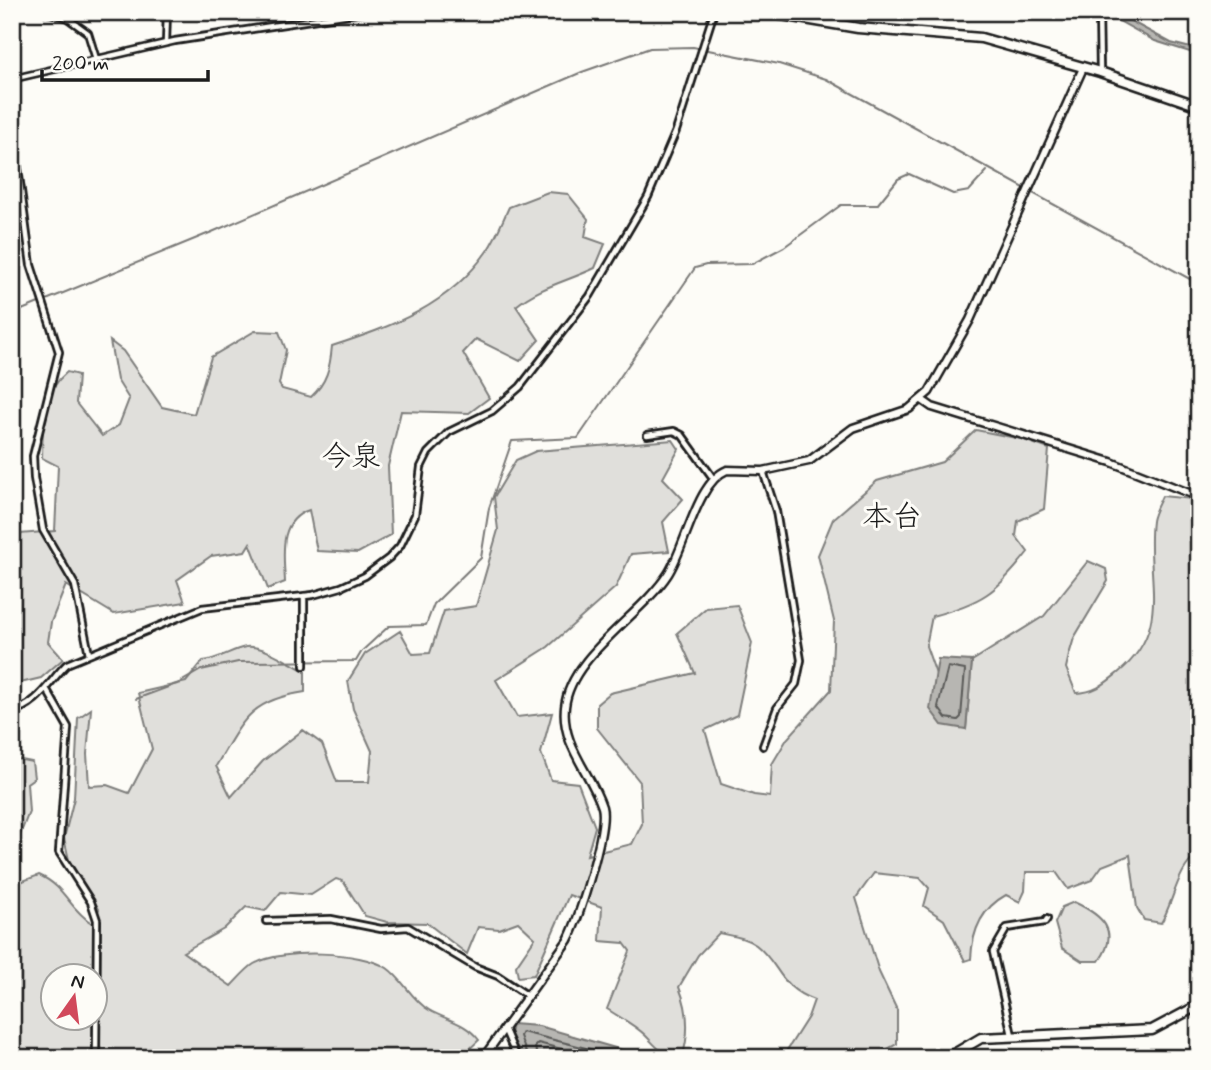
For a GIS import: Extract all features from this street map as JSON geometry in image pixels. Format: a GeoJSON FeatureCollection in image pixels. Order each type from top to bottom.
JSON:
{"type":"FeatureCollection","features":[{"type":"Feature","properties":{"kind":"main road"},"geometry":{"type":"LineString","coordinates":[[764,12],[858,28],[981,38],[1100,72],[1199,106]]}},
{"type":"Feature","properties":{"kind":"main road"},"geometry":{"type":"LineString","coordinates":[[947,1058],[981,1038],[1152,1030],[1199,1005]]}},
{"type":"Feature","properties":{"kind":"street"},"geometry":{"type":"LineString","coordinates":[[46,12],[66,17],[88,33],[93,41],[96,59]]}},
{"type":"Feature","properties":{"kind":"street"},"geometry":{"type":"LineString","coordinates":[[166,43],[167,12]]}},
{"type":"Feature","properties":{"kind":"street"},"geometry":{"type":"LineString","coordinates":[[12,79],[166,43],[363,12]]}},
{"type":"Feature","properties":{"kind":"street"},"geometry":{"type":"LineString","coordinates":[[12,711],[47,690],[53,677],[67,664],[89,653],[202,608],[304,596],[357,580],[394,552],[415,515],[421,467],[428,453],[449,432],[492,411],[520,387],[578,313],[648,197],[676,131],[714,12]]}},
{"type":"Feature","properties":{"kind":"street"},"geometry":{"type":"LineString","coordinates":[[1099,12],[1100,72]]}},
{"type":"Feature","properties":{"kind":"street"},"geometry":{"type":"LineString","coordinates":[[483,1058],[576,924],[602,829],[602,807],[569,740],[565,722],[565,707],[573,679],[667,576],[713,478],[727,470],[762,471],[810,461],[853,428],[899,414],[922,400],[964,333],[1034,184],[1083,68]]}},
{"type":"Feature","properties":{"kind":"street"},"geometry":{"type":"LineString","coordinates":[[12,124],[15,173],[31,265],[59,352],[33,456],[34,478],[43,530],[75,585],[89,653]]}},
{"type":"Feature","properties":{"kind":"street"},"geometry":{"type":"LineString","coordinates":[[922,400],[932,407],[1111,462],[1199,497]]}},
{"type":"Feature","properties":{"kind":"street"},"geometry":{"type":"LineString","coordinates":[[647,435],[674,430],[682,435],[713,478]]}},
{"type":"Feature","properties":{"kind":"street"},"geometry":{"type":"LineString","coordinates":[[762,471],[776,511],[801,660],[796,684],[777,708],[763,746]]}},
{"type":"Feature","properties":{"kind":"street"},"geometry":{"type":"LineString","coordinates":[[304,596],[304,666]]}},
{"type":"Feature","properties":{"kind":"street"},"geometry":{"type":"LineString","coordinates":[[47,690],[68,727],[59,852],[91,902],[97,919],[96,1058]]}},
{"type":"Feature","properties":{"kind":"street"},"geometry":{"type":"LineString","coordinates":[[266,921],[339,919],[381,929],[408,928],[475,967],[498,976],[528,996]]}},
{"type":"Feature","properties":{"kind":"street"},"geometry":{"type":"LineString","coordinates":[[1012,1036],[993,952],[1007,928],[1045,922],[1047,919]]}},
{"type":"Feature","properties":{"kind":"street"},"geometry":{"type":"LineString","coordinates":[[504,1028],[517,1058]]}},
{"type":"Feature","properties":{"kind":"shaded area"},"geometry":{"type":"Polygon","coordinates":[[[548,192],[568,194],[588,219],[585,237],[605,244],[595,268],[544,289],[516,306],[539,340],[520,361],[476,339],[463,353],[489,398],[469,413],[401,411],[388,466],[391,535],[358,553],[317,551],[309,510],[299,515],[287,531],[284,551],[285,582],[268,589],[250,543],[245,551],[211,556],[177,580],[185,602],[114,614],[66,585],[51,622],[48,642],[63,659],[41,678],[12,685],[12,510],[20,534],[55,531],[58,466],[42,458],[43,423],[52,390],[67,372],[78,375],[76,403],[102,436],[119,425],[129,399],[117,380],[110,341],[123,351],[162,407],[194,414],[211,357],[255,331],[279,332],[286,350],[279,384],[282,389],[311,397],[327,374],[332,346],[398,322],[437,300],[472,270],[487,251],[509,207],[548,192]]]}},
{"type":"Feature","properties":{"kind":"shaded area"},"geometry":{"type":"Polygon","coordinates":[[[976,430],[1021,439],[1049,449],[1044,509],[1018,521],[1016,536],[1028,552],[996,587],[986,594],[963,606],[932,616],[926,646],[937,677],[931,709],[966,729],[972,661],[1044,616],[1088,561],[1106,569],[1108,581],[1074,638],[1066,668],[1076,693],[1098,687],[1118,673],[1135,656],[1146,638],[1151,620],[1152,521],[1162,496],[1193,499],[1199,503],[1199,854],[1181,876],[1161,923],[1144,920],[1137,908],[1130,855],[1102,866],[1092,880],[1068,889],[1056,872],[1026,872],[1025,891],[1020,902],[1006,895],[991,907],[976,930],[971,959],[965,961],[944,920],[924,906],[929,888],[920,878],[874,873],[856,898],[879,972],[897,1010],[897,1044],[871,1058],[782,1058],[808,1017],[814,1000],[793,989],[752,942],[719,933],[698,955],[679,987],[687,1022],[682,1058],[676,1058],[657,1048],[637,1028],[607,1009],[630,951],[624,943],[600,941],[602,907],[569,895],[534,975],[518,977],[516,966],[535,938],[518,922],[499,929],[478,927],[467,954],[427,923],[387,922],[365,916],[343,881],[336,879],[311,895],[281,892],[265,911],[246,907],[224,929],[183,952],[231,986],[254,964],[283,955],[341,955],[375,962],[393,973],[423,1006],[462,1025],[474,1034],[479,1040],[460,1058],[270,1058],[269,1054],[247,1058],[12,1058],[12,903],[20,882],[39,875],[48,880],[93,924],[99,909],[69,860],[64,838],[74,798],[78,718],[91,709],[87,754],[89,786],[107,785],[129,793],[152,749],[138,693],[186,682],[203,661],[246,647],[261,649],[305,671],[305,692],[259,707],[241,725],[216,766],[231,797],[263,761],[303,730],[322,744],[337,782],[369,782],[372,751],[353,709],[348,681],[365,654],[400,631],[413,654],[430,653],[444,611],[476,606],[498,530],[494,497],[516,460],[536,451],[673,440],[679,449],[663,478],[683,499],[663,522],[669,551],[631,554],[616,587],[548,647],[496,680],[517,717],[552,713],[541,753],[551,780],[578,783],[595,827],[587,855],[632,844],[642,824],[640,782],[597,728],[597,704],[610,693],[695,673],[677,633],[706,608],[737,605],[752,643],[737,715],[705,730],[721,784],[754,795],[770,797],[772,764],[787,739],[831,690],[834,621],[818,555],[833,519],[877,481],[942,462],[976,430]]]}},
{"type":"Feature","properties":{"kind":"shaded area"},"geometry":{"type":"Polygon","coordinates":[[[12,758],[32,762],[34,778],[27,783],[29,812],[12,855],[12,758]]]}},
{"type":"Feature","properties":{"kind":"shaded area"},"geometry":{"type":"Polygon","coordinates":[[[1074,902],[1093,912],[1105,925],[1108,941],[1099,961],[1082,961],[1062,948],[1055,923],[1062,907],[1074,902]]]}},
{"type":"Feature","properties":{"kind":"water"},"geometry":{"type":"Polygon","coordinates":[[[1103,12],[1114,12],[1171,43],[1199,50],[1199,55],[1155,41],[1103,12]]]}},
{"type":"Feature","properties":{"kind":"water"},"geometry":{"type":"Polygon","coordinates":[[[938,659],[972,661],[966,729],[942,725],[930,709],[938,659]]]}},
{"type":"Feature","properties":{"kind":"water"},"geometry":{"type":"Polygon","coordinates":[[[512,1024],[539,1026],[650,1058],[523,1058],[510,1034],[512,1024]]]}},
{"type":"Feature","properties":{"kind":"waterway"},"geometry":{"type":"LineString","coordinates":[[12,314],[212,232],[582,72],[650,48],[693,47],[779,64],[826,79],[1026,189]]}},
{"type":"Feature","properties":{"kind":"waterway"},"geometry":{"type":"LineString","coordinates":[[136,699],[179,683],[201,670],[238,662],[356,661],[362,651],[389,626],[426,625],[434,604],[481,558],[489,508],[512,441],[578,438],[695,268],[706,265],[752,264],[784,247],[841,205],[877,205],[898,179],[909,174],[953,194],[969,191],[987,171]]}},
{"type":"Feature","properties":{"kind":"waterway"},"geometry":{"type":"LineString","coordinates":[[1031,192],[1199,284]]}},
{"type":"Feature","properties":{"kind":"district","name":"今泉"},"geometry":{"type":"Point","coordinates":[351,457]}},
{"type":"Feature","properties":{"kind":"district","name":"本台"},"geometry":{"type":"Point","coordinates":[892,517]}}]}
